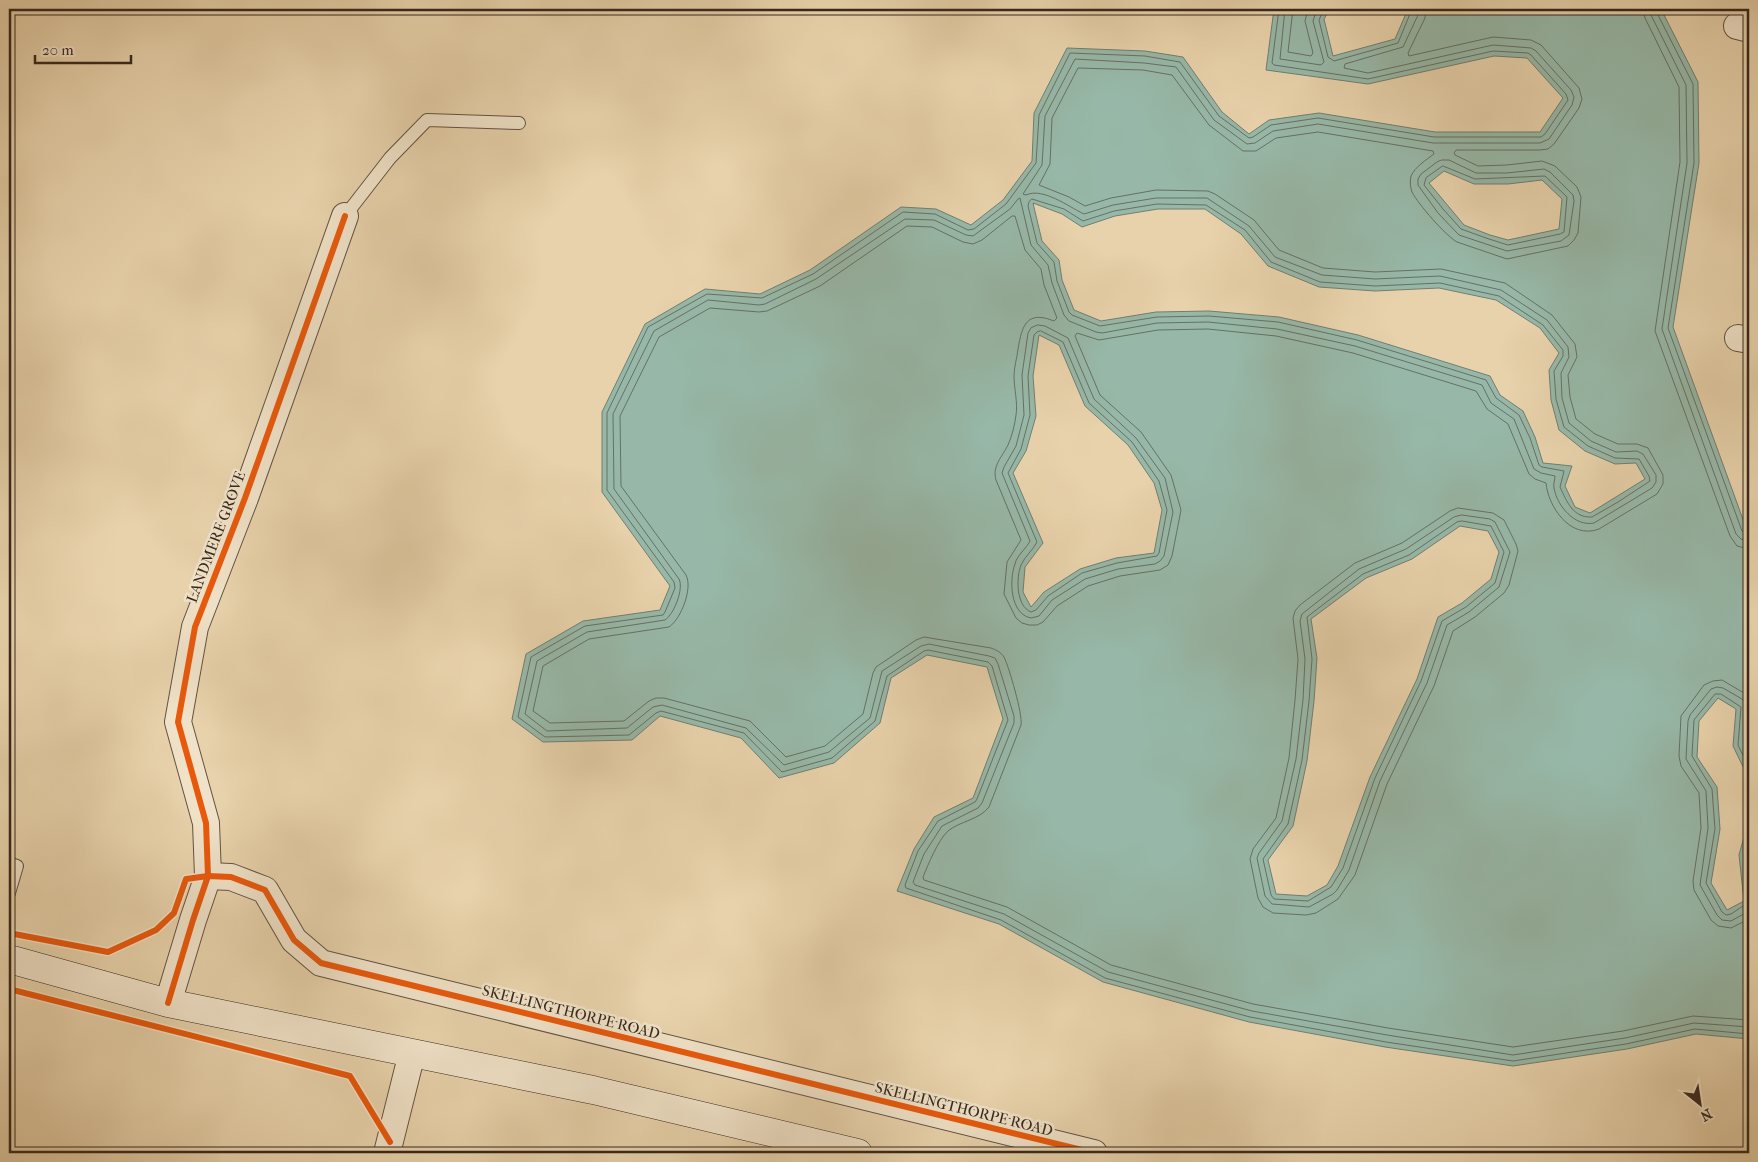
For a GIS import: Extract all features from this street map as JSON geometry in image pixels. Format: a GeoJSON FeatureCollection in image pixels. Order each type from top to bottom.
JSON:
{"type":"FeatureCollection","features":[{"type":"Feature","properties":{"kind":"main road"},"geometry":{"type":"LineString","coordinates":[[9,959],[168,1003],[593,1090],[858,1153]]}},
{"type":"Feature","properties":{"kind":"street","name":"LANDMERE GROVE"},"geometry":{"type":"LineString","coordinates":[[208,876],[206,824],[178,722],[195,627],[245,498],[346,216]]}},
{"type":"Feature","properties":{"kind":"street"},"geometry":{"type":"LineString","coordinates":[[168,1003],[208,876]]}},
{"type":"Feature","properties":{"kind":"street","name":"SKELLINGTHORPE ROAD"},"geometry":{"type":"LineString","coordinates":[[208,876],[231,877],[265,890],[294,940],[321,963],[1094,1153]]}},
{"type":"Feature","properties":{"kind":"street"},"geometry":{"type":"LineString","coordinates":[[387,1153],[412,1052]]}},
{"type":"Feature","properties":{"kind":"lane"},"geometry":{"type":"LineString","coordinates":[[346,216],[390,158],[427,120],[519,123]]}},
{"type":"Feature","properties":{"kind":"lane"},"geometry":{"type":"LineString","coordinates":[[9,863],[17,866],[9,893]]}},
{"type":"Feature","properties":{"kind":"water"},"geometry":{"type":"Polygon","coordinates":[[[1274,9],[1330,9],[1324,19],[1333,56],[1395,39],[1408,9],[1661,9],[1698,82],[1699,163],[1673,327],[1749,536],[1749,1039],[1696,1034],[1627,1049],[1513,1066],[1385,1047],[1249,1022],[1103,982],[999,924],[897,891],[914,849],[934,817],[973,798],[1003,719],[987,667],[927,655],[891,678],[880,723],[834,763],[779,778],[741,738],[660,716],[632,740],[543,742],[512,719],[526,654],[583,621],[660,610],[670,586],[602,492],[602,412],[645,324],[705,289],[760,294],[810,270],[901,207],[936,209],[971,225],[1003,200],[1032,161],[1034,113],[1067,48],[1145,51],[1183,57],[1222,112],[1249,134],[1269,120],[1319,113],[1435,132],[1540,132],[1563,98],[1527,58],[1494,56],[1368,84],[1266,70],[1274,9]],[[1444,171],[1429,183],[1464,225],[1490,235],[1508,240],[1559,229],[1562,199],[1542,180],[1508,184],[1474,184],[1444,171]],[[1033,203],[1042,241],[1059,260],[1062,280],[1074,310],[1101,321],[1156,312],[1209,311],[1279,317],[1358,335],[1490,376],[1500,395],[1523,411],[1535,437],[1543,463],[1572,466],[1565,486],[1575,507],[1590,513],[1645,479],[1636,463],[1615,464],[1585,451],[1559,430],[1551,400],[1549,370],[1559,353],[1540,328],[1496,300],[1439,288],[1375,291],[1319,287],[1268,266],[1241,234],[1205,209],[1158,209],[1115,216],[1082,227],[1062,214],[1033,203]],[[1039,335],[1033,376],[1036,416],[1026,451],[1013,473],[1043,543],[1025,567],[1023,592],[1031,607],[1044,592],[1080,569],[1116,558],[1154,553],[1162,510],[1154,483],[1128,445],[1085,406],[1059,345],[1039,335]],[[1460,526],[1412,559],[1366,578],[1311,619],[1317,658],[1307,761],[1293,826],[1268,860],[1276,894],[1307,896],[1327,885],[1338,866],[1370,777],[1417,679],[1438,617],[1462,603],[1491,579],[1499,552],[1488,531],[1460,526]],[[1718,698],[1699,721],[1697,757],[1717,787],[1720,829],[1711,883],[1727,910],[1744,901],[1739,855],[1747,826],[1747,775],[1733,746],[1736,709],[1718,698]]]}},
{"type":"Feature","properties":{"kind":"cycle path"},"geometry":{"type":"LineString","coordinates":[[168,1003],[208,876],[206,823],[178,722],[195,627],[245,498],[345,216]]}},
{"type":"Feature","properties":{"kind":"cycle path"},"geometry":{"type":"LineString","coordinates":[[9,933],[108,952],[156,930],[174,913],[186,879],[208,876],[231,877],[265,890],[294,940],[321,963],[1094,1153]]}},
{"type":"Feature","properties":{"kind":"cycle path"},"geometry":{"type":"LineString","coordinates":[[9,989],[350,1076],[390,1142]]}}]}
